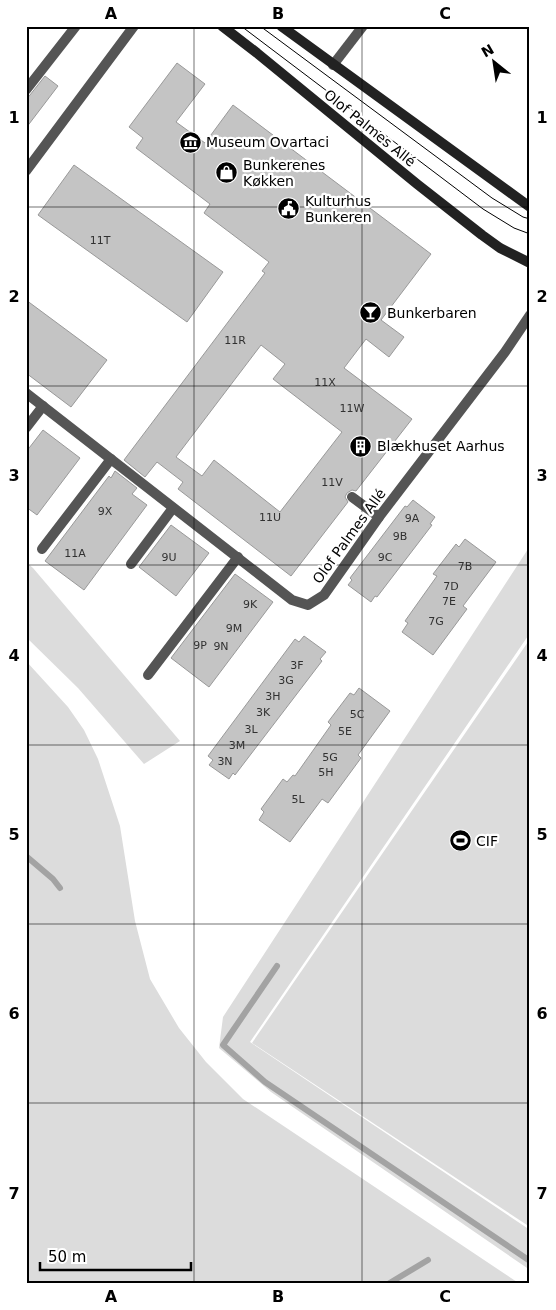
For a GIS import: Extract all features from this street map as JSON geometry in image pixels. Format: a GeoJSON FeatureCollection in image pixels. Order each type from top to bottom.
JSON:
{"type":"FeatureCollection","features":[{"type":"Feature","properties":{"kind":"street"},"geometry":{"type":"LineString","coordinates":[[26,90],[76,26]]}},
{"type":"Feature","properties":{"kind":"street"},"geometry":{"type":"LineString","coordinates":[[26,171],[134,26]]}},
{"type":"Feature","properties":{"kind":"street","name":"Olof Palmes Allé"},"geometry":{"type":"LineString","coordinates":[[222,26],[482,235],[500,248],[530,263]]}},
{"type":"Feature","properties":{"kind":"street","name":"Olof Palmes Allé"},"geometry":{"type":"LineString","coordinates":[[281,26],[530,207]]}},
{"type":"Feature","properties":{"kind":"street"},"geometry":{"type":"LineString","coordinates":[[333,65],[363,26]]}},
{"type":"Feature","properties":{"kind":"street","name":"Olof Palmes Allé"},"geometry":{"type":"LineString","coordinates":[[26,393],[292,600],[308,605],[324,595],[530,315]]}},
{"type":"Feature","properties":{"kind":"street"},"geometry":{"type":"LineString","coordinates":[[26,428],[43,406]]}},
{"type":"Feature","properties":{"kind":"street"},"geometry":{"type":"LineString","coordinates":[[42,549],[111,459]]}},
{"type":"Feature","properties":{"kind":"street"},"geometry":{"type":"LineString","coordinates":[[352,497],[379,518]]}},
{"type":"Feature","properties":{"kind":"street"},"geometry":{"type":"LineString","coordinates":[[131,564],[173,508]]}},
{"type":"Feature","properties":{"kind":"street"},"geometry":{"type":"LineString","coordinates":[[148,675],[238,558]]}},
{"type":"Feature","properties":{"kind":"shaded area"},"geometry":{"type":"Polygon","coordinates":[[[530,546],[530,633],[250,1042],[530,1230],[530,1270],[271,1092],[219,1048],[223,1017],[530,546]]]}},
{"type":"Feature","properties":{"kind":"shaded area"},"geometry":{"type":"Polygon","coordinates":[[[26,562],[180,741],[144,764],[78,688],[26,637],[26,562]]]}},
{"type":"Feature","properties":{"kind":"shaded area","name":"CIF"},"geometry":{"type":"Polygon","coordinates":[[[530,639],[530,1227],[252,1043],[530,639]]]}},
{"type":"Feature","properties":{"kind":"shaded area"},"geometry":{"type":"Polygon","coordinates":[[[26,661],[68,707],[84,730],[98,759],[120,826],[135,921],[150,979],[179,1028],[206,1062],[243,1099],[520,1284],[26,1284],[26,661]]]}},
{"type":"Feature","properties":{"kind":"building"},"geometry":{"type":"Polygon","coordinates":[[[177,63],[205,84],[176,122],[205,143],[233,105],[431,254],[381,320],[404,337],[389,357],[366,339],[344,368],[412,419],[356,491],[352,490],[347,493],[345,497],[348,502],[291,576],[178,489],[183,482],[157,462],[145,477],[124,460],[265,273],[262,271],[269,262],[204,213],[210,204],[136,148],[143,138],[129,127],[177,63]],[[261,345],[176,457],[202,476],[214,460],[280,512],[342,432],[273,379],[285,364],[261,345]]]}},
{"type":"Feature","properties":{"kind":"building"},"geometry":{"type":"Polygon","coordinates":[[[45,76],[58,86],[26,128],[26,100],[45,76]]]}},
{"type":"Feature","properties":{"kind":"building"},"geometry":{"type":"Polygon","coordinates":[[[74,165],[223,272],[187,322],[38,215],[74,165]]]}},
{"type":"Feature","properties":{"kind":"building"},"geometry":{"type":"Polygon","coordinates":[[[26,300],[107,360],[71,407],[26,373],[26,300]]]}},
{"type":"Feature","properties":{"kind":"building"},"geometry":{"type":"Polygon","coordinates":[[[43,430],[80,458],[37,515],[26,507],[26,452],[43,430]]]}},
{"type":"Feature","properties":{"kind":"building"},"geometry":{"type":"Polygon","coordinates":[[[115,471],[137,488],[132,494],[147,505],[84,590],[45,561],[109,476],[111,478],[115,471]]]}},
{"type":"Feature","properties":{"kind":"building"},"geometry":{"type":"Polygon","coordinates":[[[413,500],[435,517],[430,524],[432,525],[377,597],[375,596],[371,602],[348,585],[352,580],[350,578],[405,506],[407,507],[413,500]]]}},
{"type":"Feature","properties":{"kind":"building"},"geometry":{"type":"Polygon","coordinates":[[[171,525],[209,553],[176,596],[139,567],[171,525]]]}},
{"type":"Feature","properties":{"kind":"building"},"geometry":{"type":"Polygon","coordinates":[[[465,539],[496,562],[463,606],[467,609],[433,655],[402,632],[408,623],[405,621],[437,576],[433,574],[456,544],[459,547],[465,539]]]}},
{"type":"Feature","properties":{"kind":"building"},"geometry":{"type":"Polygon","coordinates":[[[235,574],[273,602],[209,687],[171,658],[235,574]]]}},
{"type":"Feature","properties":{"kind":"building"},"geometry":{"type":"Polygon","coordinates":[[[304,636],[326,652],[320,659],[322,661],[235,775],[233,773],[229,779],[209,765],[213,760],[208,756],[295,639],[299,642],[304,636]]]}},
{"type":"Feature","properties":{"kind":"building"},"geometry":{"type":"Polygon","coordinates":[[[359,688],[390,711],[358,755],[361,758],[328,803],[322,799],[290,842],[259,820],[264,812],[261,809],[283,779],[287,782],[293,775],[295,776],[331,725],[328,722],[350,693],[354,695],[359,688]]]}},
{"type":"Feature","properties":{"kind":"waterway"},"geometry":{"type":"LineString","coordinates":[[26,856],[53,879],[60,888]]}},
{"type":"Feature","properties":{"kind":"waterway"},"geometry":{"type":"LineString","coordinates":[[277,966],[223,1045],[265,1082],[530,1261]]}},
{"type":"Feature","properties":{"kind":"waterway"},"geometry":{"type":"LineString","coordinates":[[388,1284],[428,1260]]}},
{"type":"Feature","properties":{"kind":"tram line"},"geometry":{"type":"LineString","coordinates":[[241,26],[483,209],[514,228],[530,234]]}},
{"type":"Feature","properties":{"kind":"tram line"},"geometry":{"type":"LineString","coordinates":[[260,26],[492,198],[523,217],[530,219]]}},
{"type":"Feature","properties":{"kind":"place","name":"Museum Ovartaci"},"geometry":{"type":"Point","coordinates":[190,142]}},
{"type":"Feature","properties":{"kind":"place","name":"Bunkerenes Køkken"},"geometry":{"type":"Point","coordinates":[227,173]}},
{"type":"Feature","properties":{"kind":"place","name":"Kulturhus Bunkeren"},"geometry":{"type":"Point","coordinates":[289,209]}},
{"type":"Feature","properties":{"kind":"place","name":"Bunkerbaren"},"geometry":{"type":"Point","coordinates":[371,313]}},
{"type":"Feature","properties":{"kind":"place","name":"Blækhuset Aarhus"},"geometry":{"type":"Point","coordinates":[361,446]}},
{"type":"Feature","properties":{"kind":"place","name":"CIF"},"geometry":{"type":"Point","coordinates":[460,841]}}]}
